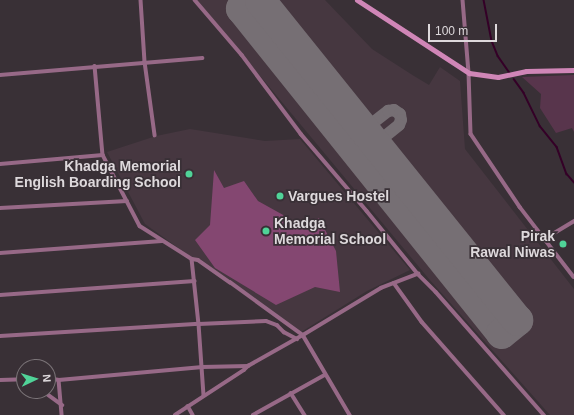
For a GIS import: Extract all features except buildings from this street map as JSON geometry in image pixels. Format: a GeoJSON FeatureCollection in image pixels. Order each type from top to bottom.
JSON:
{"type":"FeatureCollection","features":[{"type":"Feature","properties":{"kind":"street"},"geometry":{"type":"LineString","coordinates":[[141,0],[145,62],[155,135]]}},
{"type":"Feature","properties":{"kind":"street"},"geometry":{"type":"LineString","coordinates":[[195,0],[242,55],[301,134],[367,211],[418,274],[436,292],[544,415]]}},
{"type":"Feature","properties":{"kind":"street"},"geometry":{"type":"LineString","coordinates":[[357,0],[469,73],[487,76],[526,71],[574,70]]}},
{"type":"Feature","properties":{"kind":"street"},"geometry":{"type":"LineString","coordinates":[[463,0],[469,73],[471,134],[510,189],[520,207],[546,238],[574,276]]}},
{"type":"Feature","properties":{"kind":"street"},"geometry":{"type":"LineString","coordinates":[[0,75],[202,58]]}},
{"type":"Feature","properties":{"kind":"street"},"geometry":{"type":"LineString","coordinates":[[95,66],[103,155],[140,226],[192,259],[198,260],[303,336],[350,415]]}},
{"type":"Feature","properties":{"kind":"street"},"geometry":{"type":"LineString","coordinates":[[0,164],[103,155]]}},
{"type":"Feature","properties":{"kind":"street"},"geometry":{"type":"LineString","coordinates":[[0,208],[127,201]]}},
{"type":"Feature","properties":{"kind":"street"},"geometry":{"type":"LineString","coordinates":[[546,238],[574,221]]}},
{"type":"Feature","properties":{"kind":"street"},"geometry":{"type":"LineString","coordinates":[[0,253],[163,241]]}},
{"type":"Feature","properties":{"kind":"street"},"geometry":{"type":"LineString","coordinates":[[192,259],[199,324],[204,395]]}},
{"type":"Feature","properties":{"kind":"street"},"geometry":{"type":"LineString","coordinates":[[175,415],[248,366],[303,336],[381,288],[418,274]]}},
{"type":"Feature","properties":{"kind":"street"},"geometry":{"type":"LineString","coordinates":[[0,295],[194,281]]}},
{"type":"Feature","properties":{"kind":"street"},"geometry":{"type":"LineString","coordinates":[[394,283],[422,322],[504,415]]}},
{"type":"Feature","properties":{"kind":"street"},"geometry":{"type":"LineString","coordinates":[[0,336],[199,324],[271,322],[284,332],[297,339]]}},
{"type":"Feature","properties":{"kind":"street"},"geometry":{"type":"LineString","coordinates":[[56,379],[202,367],[248,366]]}},
{"type":"Feature","properties":{"kind":"street"},"geometry":{"type":"LineString","coordinates":[[253,415],[325,375]]}},
{"type":"Feature","properties":{"kind":"street"},"geometry":{"type":"LineString","coordinates":[[0,380],[16,379]]}},
{"type":"Feature","properties":{"kind":"street"},"geometry":{"type":"LineString","coordinates":[[59,380],[62,415]]}},
{"type":"Feature","properties":{"kind":"street"},"geometry":{"type":"LineString","coordinates":[[291,393],[305,415]]}},
{"type":"Feature","properties":{"kind":"street"},"geometry":{"type":"LineString","coordinates":[[54,399],[62,405]]}},
{"type":"Feature","properties":{"kind":"street"},"geometry":{"type":"LineString","coordinates":[[188,406],[193,415]]}},
{"type":"Feature","properties":{"kind":"shaded area"},"geometry":{"type":"Polygon","coordinates":[[[197,0],[325,0],[372,49],[429,85],[440,67],[460,81],[465,149],[574,289],[574,415],[550,415],[429,279],[197,0]]]}},
{"type":"Feature","properties":{"kind":"shaded area"},"geometry":{"type":"Polygon","coordinates":[[[574,75],[574,132],[572,128],[556,133],[540,108],[541,94],[522,77],[574,75]]]}},
{"type":"Feature","properties":{"kind":"shaded area","name":"Khadga Memorial School"},"geometry":{"type":"Polygon","coordinates":[[[190,129],[265,141],[300,139],[410,270],[367,291],[298,334],[145,224],[107,152],[156,136],[190,129]]]}},
{"type":"Feature","properties":{"kind":"shaded area"},"geometry":{"type":"Polygon","coordinates":[[[214,170],[224,188],[244,181],[258,201],[294,221],[319,218],[336,251],[340,292],[315,287],[276,305],[215,268],[195,240],[210,225],[214,170]]]}},
{"type":"Feature","properties":{"kind":"waterway"},"geometry":{"type":"LineString","coordinates":[[484,0],[492,41],[498,56],[510,73]]}},
{"type":"Feature","properties":{"kind":"waterway"},"geometry":{"type":"LineString","coordinates":[[514,79],[524,93],[540,126],[557,147],[567,174],[574,182]]}},
{"type":"Feature","properties":{"kind":"taxiway"},"geometry":{"type":"LineString","coordinates":[[356,136],[388,111],[394,110],[400,114],[401,120],[399,125],[368,150]]}},
{"type":"Feature","properties":{"kind":"runway"},"geometry":{"type":"LineString","coordinates":[[251,0],[241,8],[501,333],[517,320],[260,0]]}},
{"type":"Feature","properties":{"kind":"place","name":"Khadga Memorial English Boarding School"},"geometry":{"type":"Point","coordinates":[189,174]}},
{"type":"Feature","properties":{"kind":"place","name":"Vargues Hostel"},"geometry":{"type":"Point","coordinates":[280,196]}},
{"type":"Feature","properties":{"kind":"place","name":"Khadga Memorial School"},"geometry":{"type":"Point","coordinates":[266,231]}},
{"type":"Feature","properties":{"kind":"place","name":"Pirak Rawal Niwas"},"geometry":{"type":"Point","coordinates":[563,244]}}]}
